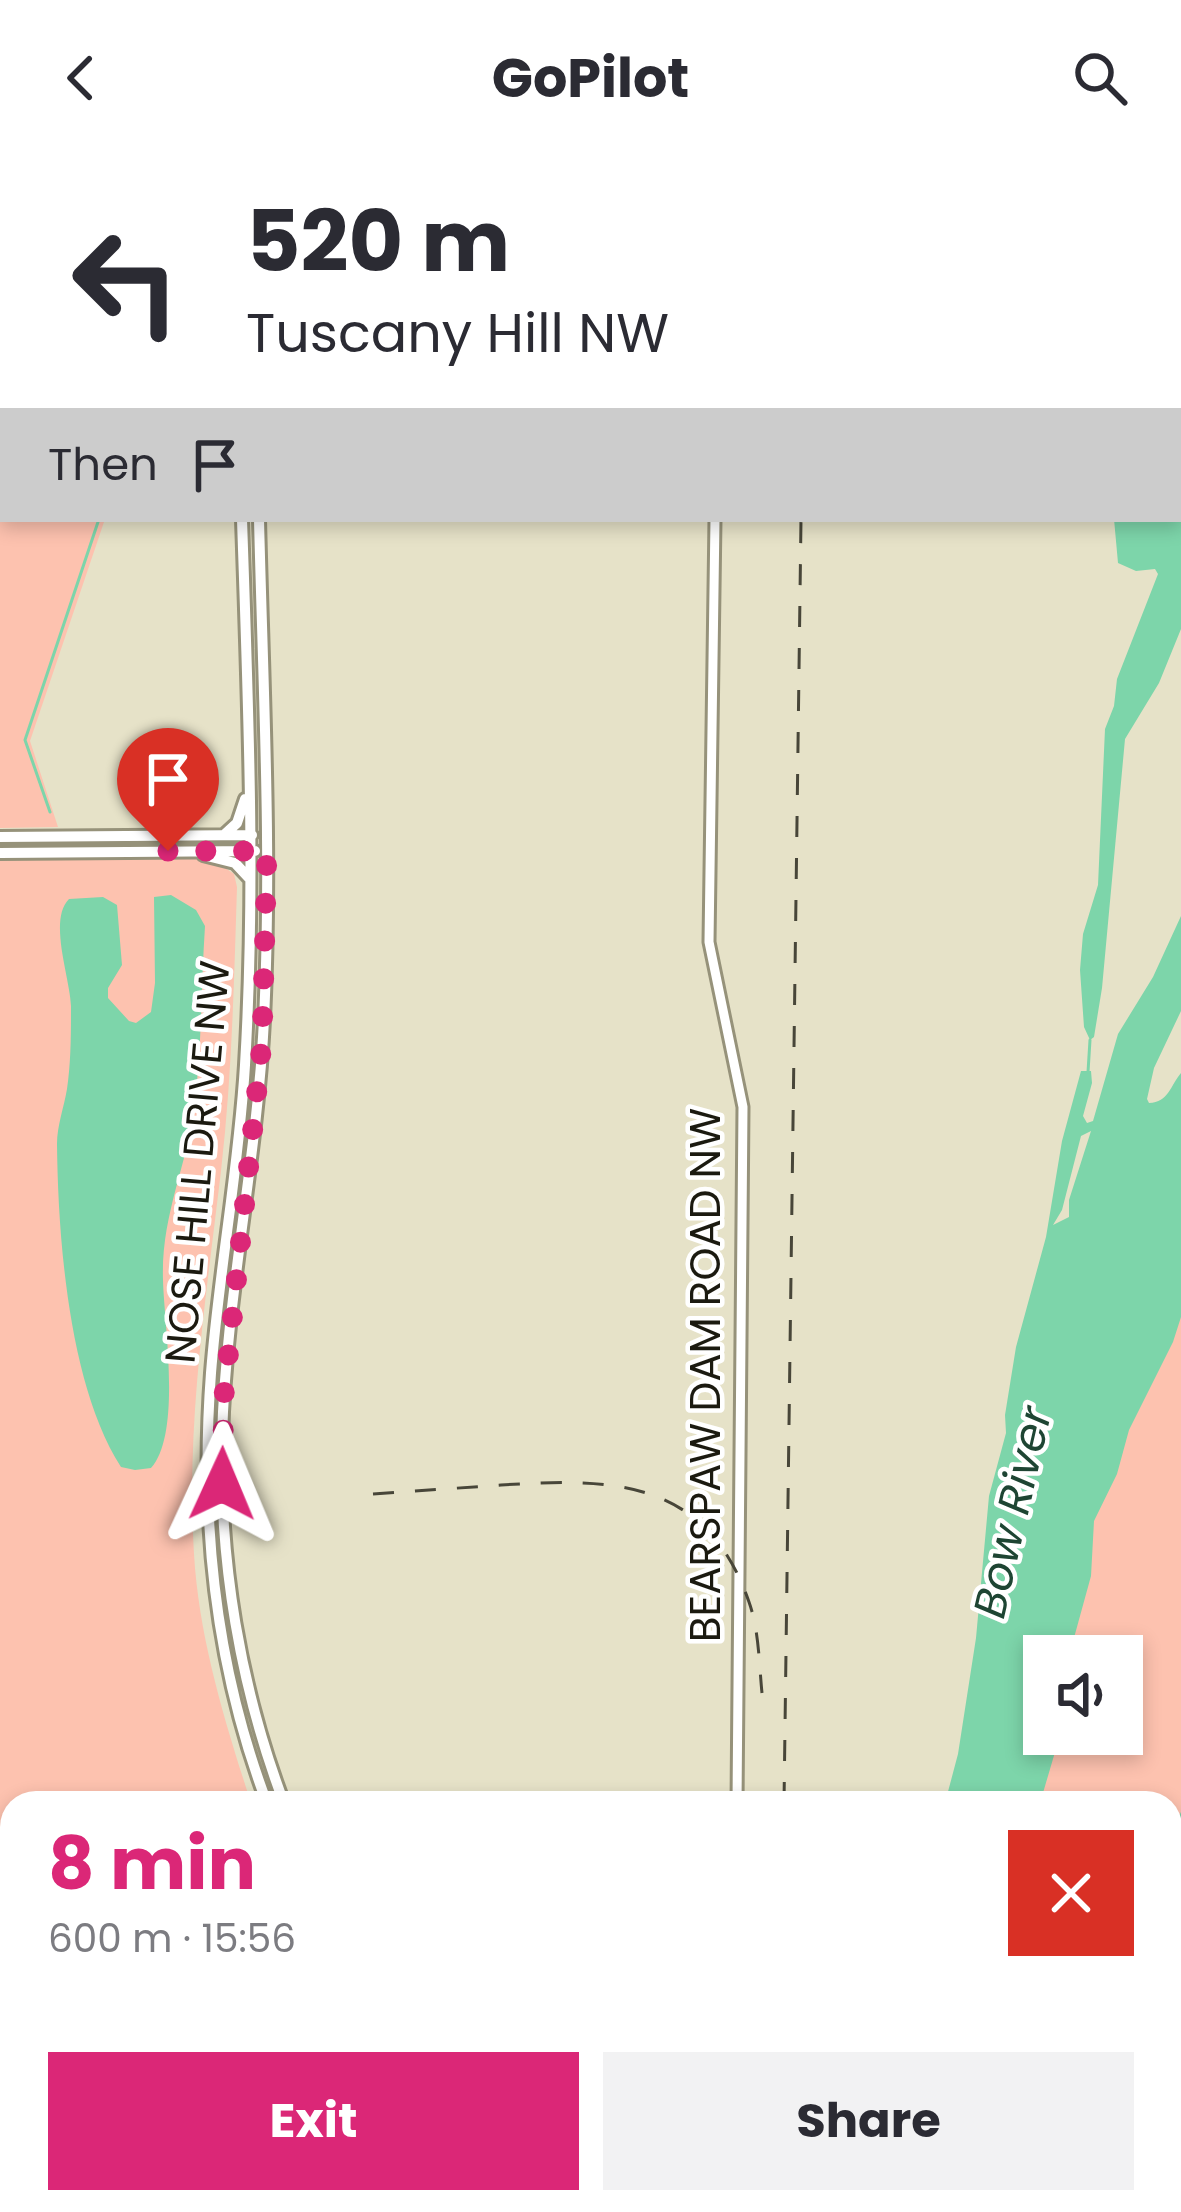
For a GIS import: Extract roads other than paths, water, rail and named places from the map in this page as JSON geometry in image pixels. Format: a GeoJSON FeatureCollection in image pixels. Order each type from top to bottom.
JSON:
{"type":"FeatureCollection","features":[{"type":"Feature","properties":{"kind":"street","name":"NOSE HILL DRIVE NW"},"geometry":{"type":"LineString","coordinates":[[242,522],[250,748],[245,1067],[211,1368],[206,1468],[222,1636],[263,1791]]}},
{"type":"Feature","properties":{"kind":"street","name":"NOSE HILL DRIVE NW"},"geometry":{"type":"LineString","coordinates":[[259,522],[267,835],[262,1051],[224,1395],[222,1484],[242,1660],[280,1791]]}},
{"type":"Feature","properties":{"kind":"street","name":"BEARSPAW DAM ROAD NW"},"geometry":{"type":"LineString","coordinates":[[715,522],[709,942],[742,1108],[737,1791]]}},
{"type":"Feature","properties":{"kind":"street"},"geometry":{"type":"LineString","coordinates":[[224,835],[243,812],[250,748]]}},
{"type":"Feature","properties":{"kind":"street"},"geometry":{"type":"LineString","coordinates":[[0,837],[267,835]]}},
{"type":"Feature","properties":{"kind":"street"},"geometry":{"type":"LineString","coordinates":[[180,851],[235,863],[250,881]]}},
{"type":"Feature","properties":{"kind":"street"},"geometry":{"type":"LineString","coordinates":[[0,853],[267,851]]}},
{"type":"Feature","properties":{"kind":"water"},"geometry":{"type":"Polygon","coordinates":[[[1114,522],[1181,522],[1181,629],[1159,683],[1125,739],[1102,988],[1090,1040],[1084,1027],[1080,970],[1083,934],[1098,885],[1105,729],[1117,679],[1158,574],[1155,569],[1136,571],[1118,563],[1114,522]]]}},
{"type":"Feature","properties":{"kind":"water"},"geometry":{"type":"Polygon","coordinates":[[[171,895],[196,910],[205,926],[199,1064],[163,1257],[169,1377],[166,1430],[151,1468],[135,1470],[121,1467],[89,1396],[64,1267],[57,1137],[68,1079],[71,1006],[60,920],[69,899],[103,897],[117,905],[122,965],[108,988],[108,998],[136,1023],[151,1012],[154,897],[171,895]]]}},
{"type":"Feature","properties":{"kind":"water","name":"Bow River"},"geometry":{"type":"Polygon","coordinates":[[[1181,916],[1181,1011],[1154,1068],[1147,1099],[1149,1103],[1161,1100],[1181,1073],[1181,1317],[1094,1521],[1091,1576],[1075,1635],[1023,1635],[1023,1755],[1054,1755],[1044,1791],[948,1791],[976,1638],[989,1496],[1006,1433],[1016,1347],[1046,1237],[1062,1141],[1081,1071],[1091,1071],[1083,1116],[1087,1123],[1093,1121],[1118,1034],[1153,977],[1181,916]],[[1091,1131],[1081,1136],[1062,1210],[1053,1225],[1069,1217],[1069,1200],[1091,1131]]]}},
{"type":"Feature","properties":{"kind":"waterway"},"geometry":{"type":"LineString","coordinates":[[50,812],[25,740],[98,522]]}},
{"type":"Feature","properties":{"kind":"waterway"},"geometry":{"type":"LineString","coordinates":[[1088,1072],[1090,1040]]}},
{"type":"Feature","properties":{"kind":"railway"},"geometry":{"type":"LineString","coordinates":[[784,1791],[801,522]]}},
{"type":"Feature","properties":{"kind":"railway"},"geometry":{"type":"LineString","coordinates":[[373,1494],[581,1483],[650,1494],[681,1509],[708,1530],[731,1561],[757,1635],[762,1693]]}}]}
